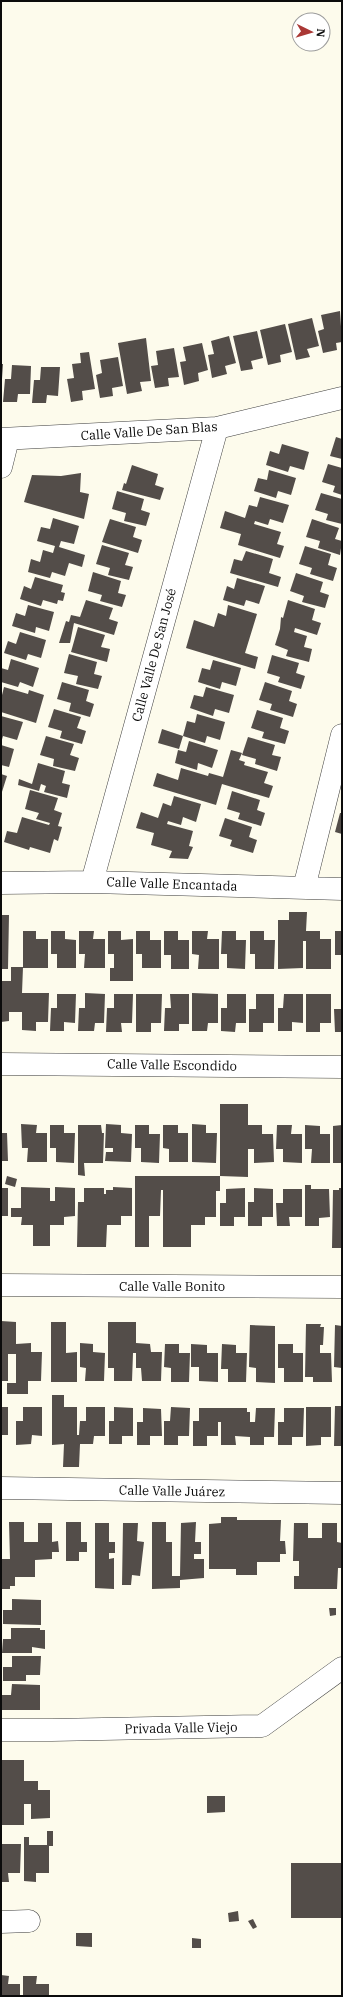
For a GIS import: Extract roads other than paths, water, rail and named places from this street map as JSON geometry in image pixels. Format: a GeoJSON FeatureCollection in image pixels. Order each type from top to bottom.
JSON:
{"type":"FeatureCollection","features":[{"type":"Feature","properties":{"kind":"street","name":"Calle Valle De San Blas"},"geometry":{"type":"LineString","coordinates":[[4,439],[217,428],[342,398]]}},
{"type":"Feature","properties":{"kind":"street","name":"Calle Valle De San José"},"geometry":{"type":"LineString","coordinates":[[92,882],[217,428]]}},
{"type":"Feature","properties":{"kind":"street"},"geometry":{"type":"LineString","coordinates":[[1,467],[4,439]]}},
{"type":"Feature","properties":{"kind":"street"},"geometry":{"type":"LineString","coordinates":[[304,888],[342,735]]}},
{"type":"Feature","properties":{"kind":"street","name":"Calle Valle Encantada"},"geometry":{"type":"LineString","coordinates":[[1,883],[92,882],[342,889]]}},
{"type":"Feature","properties":{"kind":"street","name":"Calle Valle Escondido"},"geometry":{"type":"LineString","coordinates":[[1,1064],[342,1067]]}},
{"type":"Feature","properties":{"kind":"street","name":"Calle Valle Bonito"},"geometry":{"type":"LineString","coordinates":[[1,1285],[342,1287]]}},
{"type":"Feature","properties":{"kind":"street","name":"Calle Valle Juárez"},"geometry":{"type":"LineString","coordinates":[[1,1488],[342,1493]]}},
{"type":"Feature","properties":{"kind":"street","name":"Privada Valle Viejo"},"geometry":{"type":"LineString","coordinates":[[1,1730],[262,1726],[342,1668]]}},
{"type":"Feature","properties":{"kind":"street"},"geometry":{"type":"LineString","coordinates":[[1,1922],[29,1921]]}}]}
